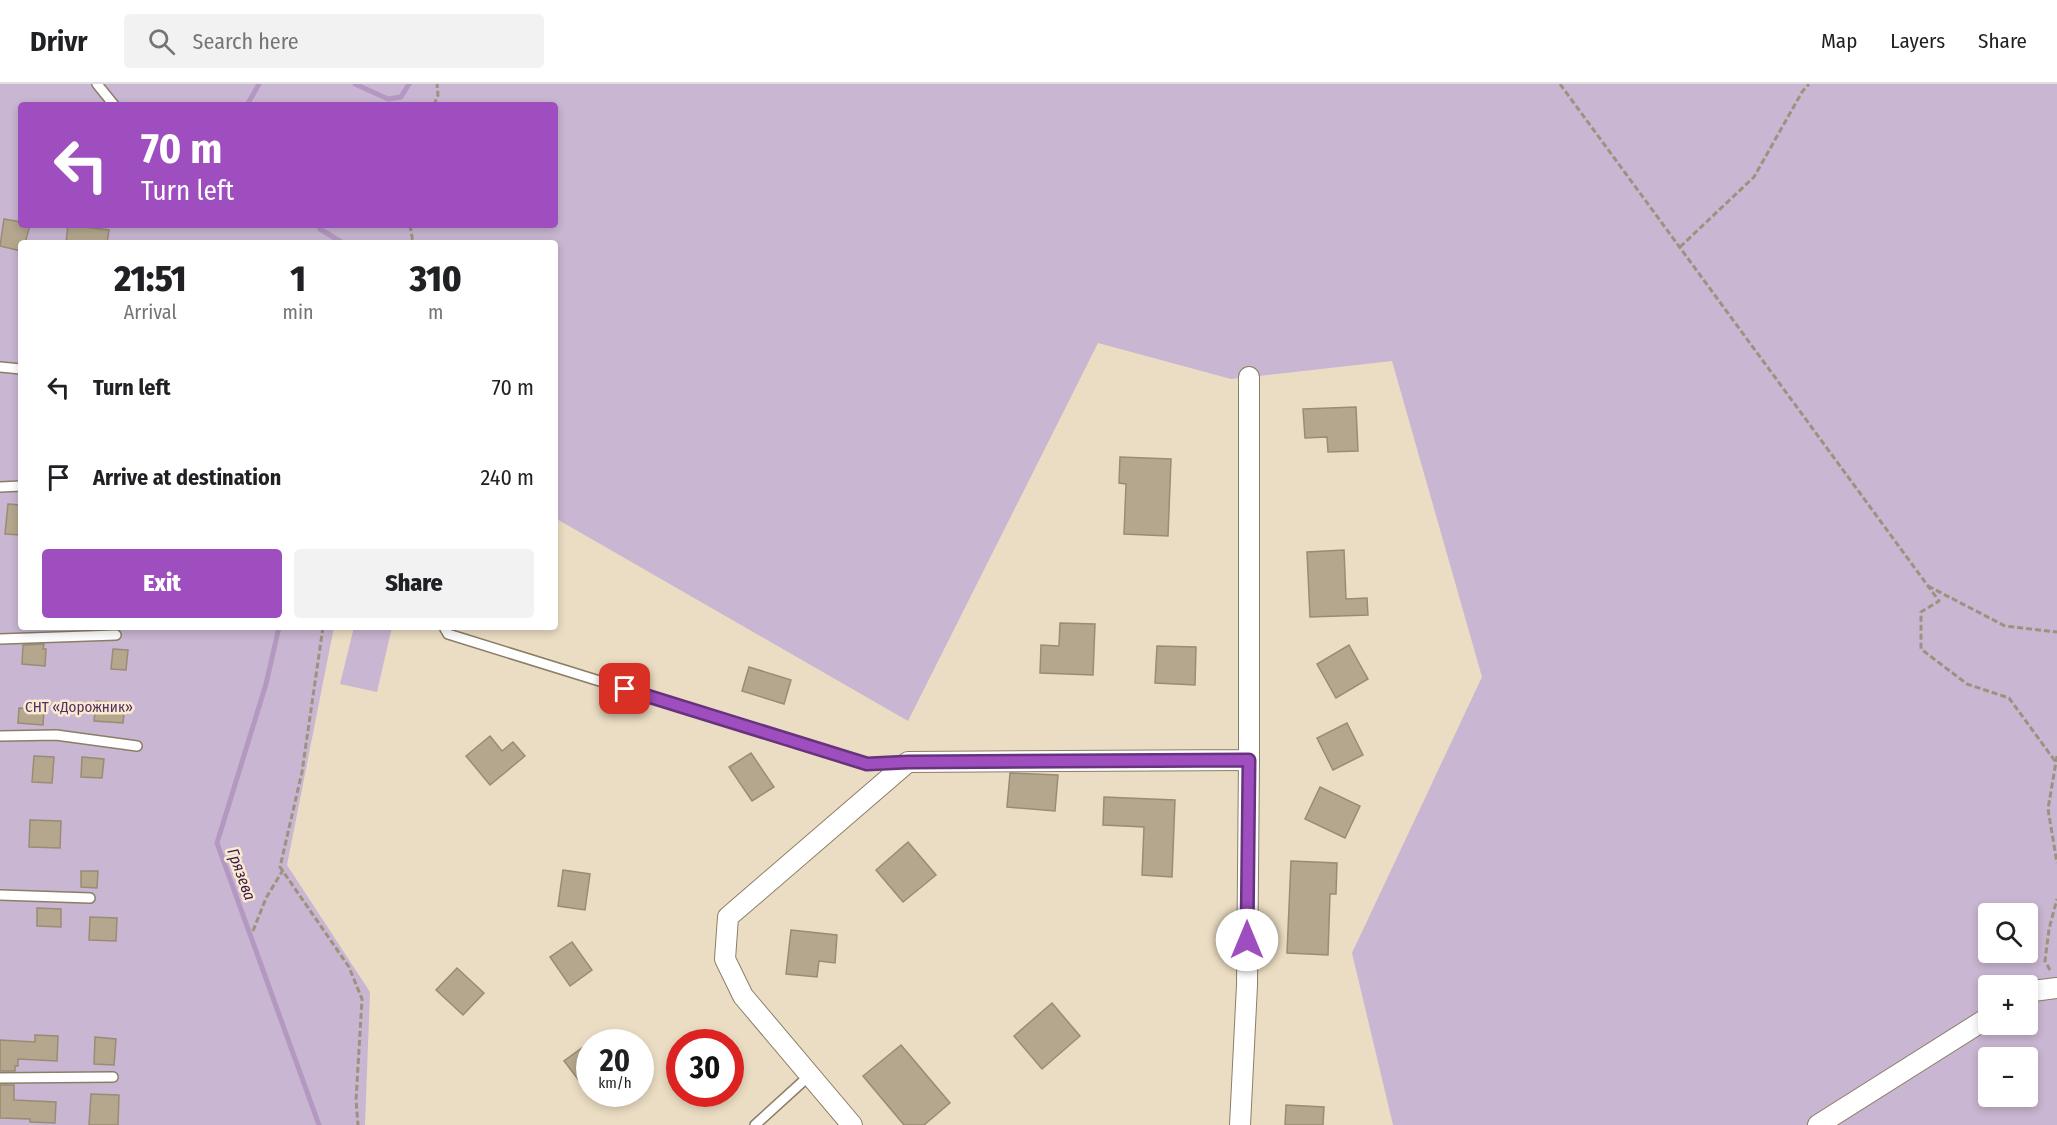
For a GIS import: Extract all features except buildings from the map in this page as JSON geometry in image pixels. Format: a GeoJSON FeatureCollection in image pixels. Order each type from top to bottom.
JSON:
{"type":"FeatureCollection","features":[{"type":"Feature","properties":{"kind":"street"},"geometry":{"type":"LineString","coordinates":[[1240,1125],[1247,985],[1250,377]]}},
{"type":"Feature","properties":{"kind":"street"},"geometry":{"type":"LineString","coordinates":[[852,1125],[743,996],[725,959],[728,917],[908,762],[1249,760]]}},
{"type":"Feature","properties":{"kind":"street"},"geometry":{"type":"LineString","coordinates":[[2038,990],[2057,988]]}},
{"type":"Feature","properties":{"kind":"street"},"geometry":{"type":"LineString","coordinates":[[1818,1125],[1978,1024]]}},
{"type":"Feature","properties":{"kind":"lane"},"geometry":{"type":"LineString","coordinates":[[97,84],[112,102]]}},
{"type":"Feature","properties":{"kind":"lane"},"geometry":{"type":"LineString","coordinates":[[0,367],[18,369]]}},
{"type":"Feature","properties":{"kind":"lane"},"geometry":{"type":"LineString","coordinates":[[0,487],[18,486]]}},
{"type":"Feature","properties":{"kind":"lane"},"geometry":{"type":"LineString","coordinates":[[446,630],[448,634],[867,764],[908,762]]}},
{"type":"Feature","properties":{"kind":"lane"},"geometry":{"type":"LineString","coordinates":[[0,639],[116,635]]}},
{"type":"Feature","properties":{"kind":"lane"},"geometry":{"type":"LineString","coordinates":[[0,736],[56,735],[137,746]]}},
{"type":"Feature","properties":{"kind":"lane"},"geometry":{"type":"LineString","coordinates":[[0,895],[90,898]]}},
{"type":"Feature","properties":{"kind":"lane"},"geometry":{"type":"LineString","coordinates":[[755,1125],[810,1075]]}},
{"type":"Feature","properties":{"kind":"lane"},"geometry":{"type":"LineString","coordinates":[[0,1078],[113,1077]]}},
{"type":"Feature","properties":{"kind":"path"},"geometry":{"type":"LineString","coordinates":[[435,102],[438,95],[437,84]]}},
{"type":"Feature","properties":{"kind":"path"},"geometry":{"type":"LineString","coordinates":[[1560,84],[1939,601],[1921,612],[1921,649],[1967,684],[2009,698],[2056,758],[2048,809],[2057,863]]}},
{"type":"Feature","properties":{"kind":"path"},"geometry":{"type":"LineString","coordinates":[[1680,247],[1754,177],[1802,92],[1809,84]]}},
{"type":"Feature","properties":{"kind":"path"},"geometry":{"type":"LineString","coordinates":[[1927,585],[2006,626],[2057,632]]}},
{"type":"Feature","properties":{"kind":"path"},"geometry":{"type":"LineString","coordinates":[[323,630],[302,772],[280,867],[349,967],[362,999],[356,1100],[358,1125]]}},
{"type":"Feature","properties":{"kind":"path"},"geometry":{"type":"LineString","coordinates":[[253,931],[266,898],[282,870]]}},
{"type":"Feature","properties":{"kind":"path"},"geometry":{"type":"LineString","coordinates":[[2049,968],[2045,961],[2049,929],[2057,899]]}},
{"type":"Feature","properties":{"kind":"green space","name":"СНТ «Дорожник»"},"geometry":{"type":"Polygon","coordinates":[[[0,84],[2057,84],[2057,1125],[1393,1125],[1352,953],[1482,677],[1392,361],[1231,379],[1098,343],[908,721],[558,520],[558,240],[18,240],[18,630],[333,630],[287,865],[370,992],[365,1125],[0,1125],[0,84]]]}},
{"type":"Feature","properties":{"kind":"green space"},"geometry":{"type":"Polygon","coordinates":[[[353,630],[391,630],[377,692],[340,684],[353,630]]]}},
{"type":"Feature","properties":{"kind":"waterway","name":"Грязева"},"geometry":{"type":"LineString","coordinates":[[249,102],[259,84]]}},
{"type":"Feature","properties":{"kind":"waterway","name":"Грязева"},"geometry":{"type":"LineString","coordinates":[[355,84],[388,99],[401,97],[409,84]]}},
{"type":"Feature","properties":{"kind":"waterway","name":"Грязева"},"geometry":{"type":"LineString","coordinates":[[320,228],[338,240]]}},
{"type":"Feature","properties":{"kind":"waterway","name":"Грязева"},"geometry":{"type":"LineString","coordinates":[[278,630],[266,684],[217,843],[319,1125]]}},
{"type":"Feature","properties":{"kind":"route"},"geometry":{"type":"LineString","coordinates":[[625,689],[867,764],[1249,760],[1247,940]]}}]}
